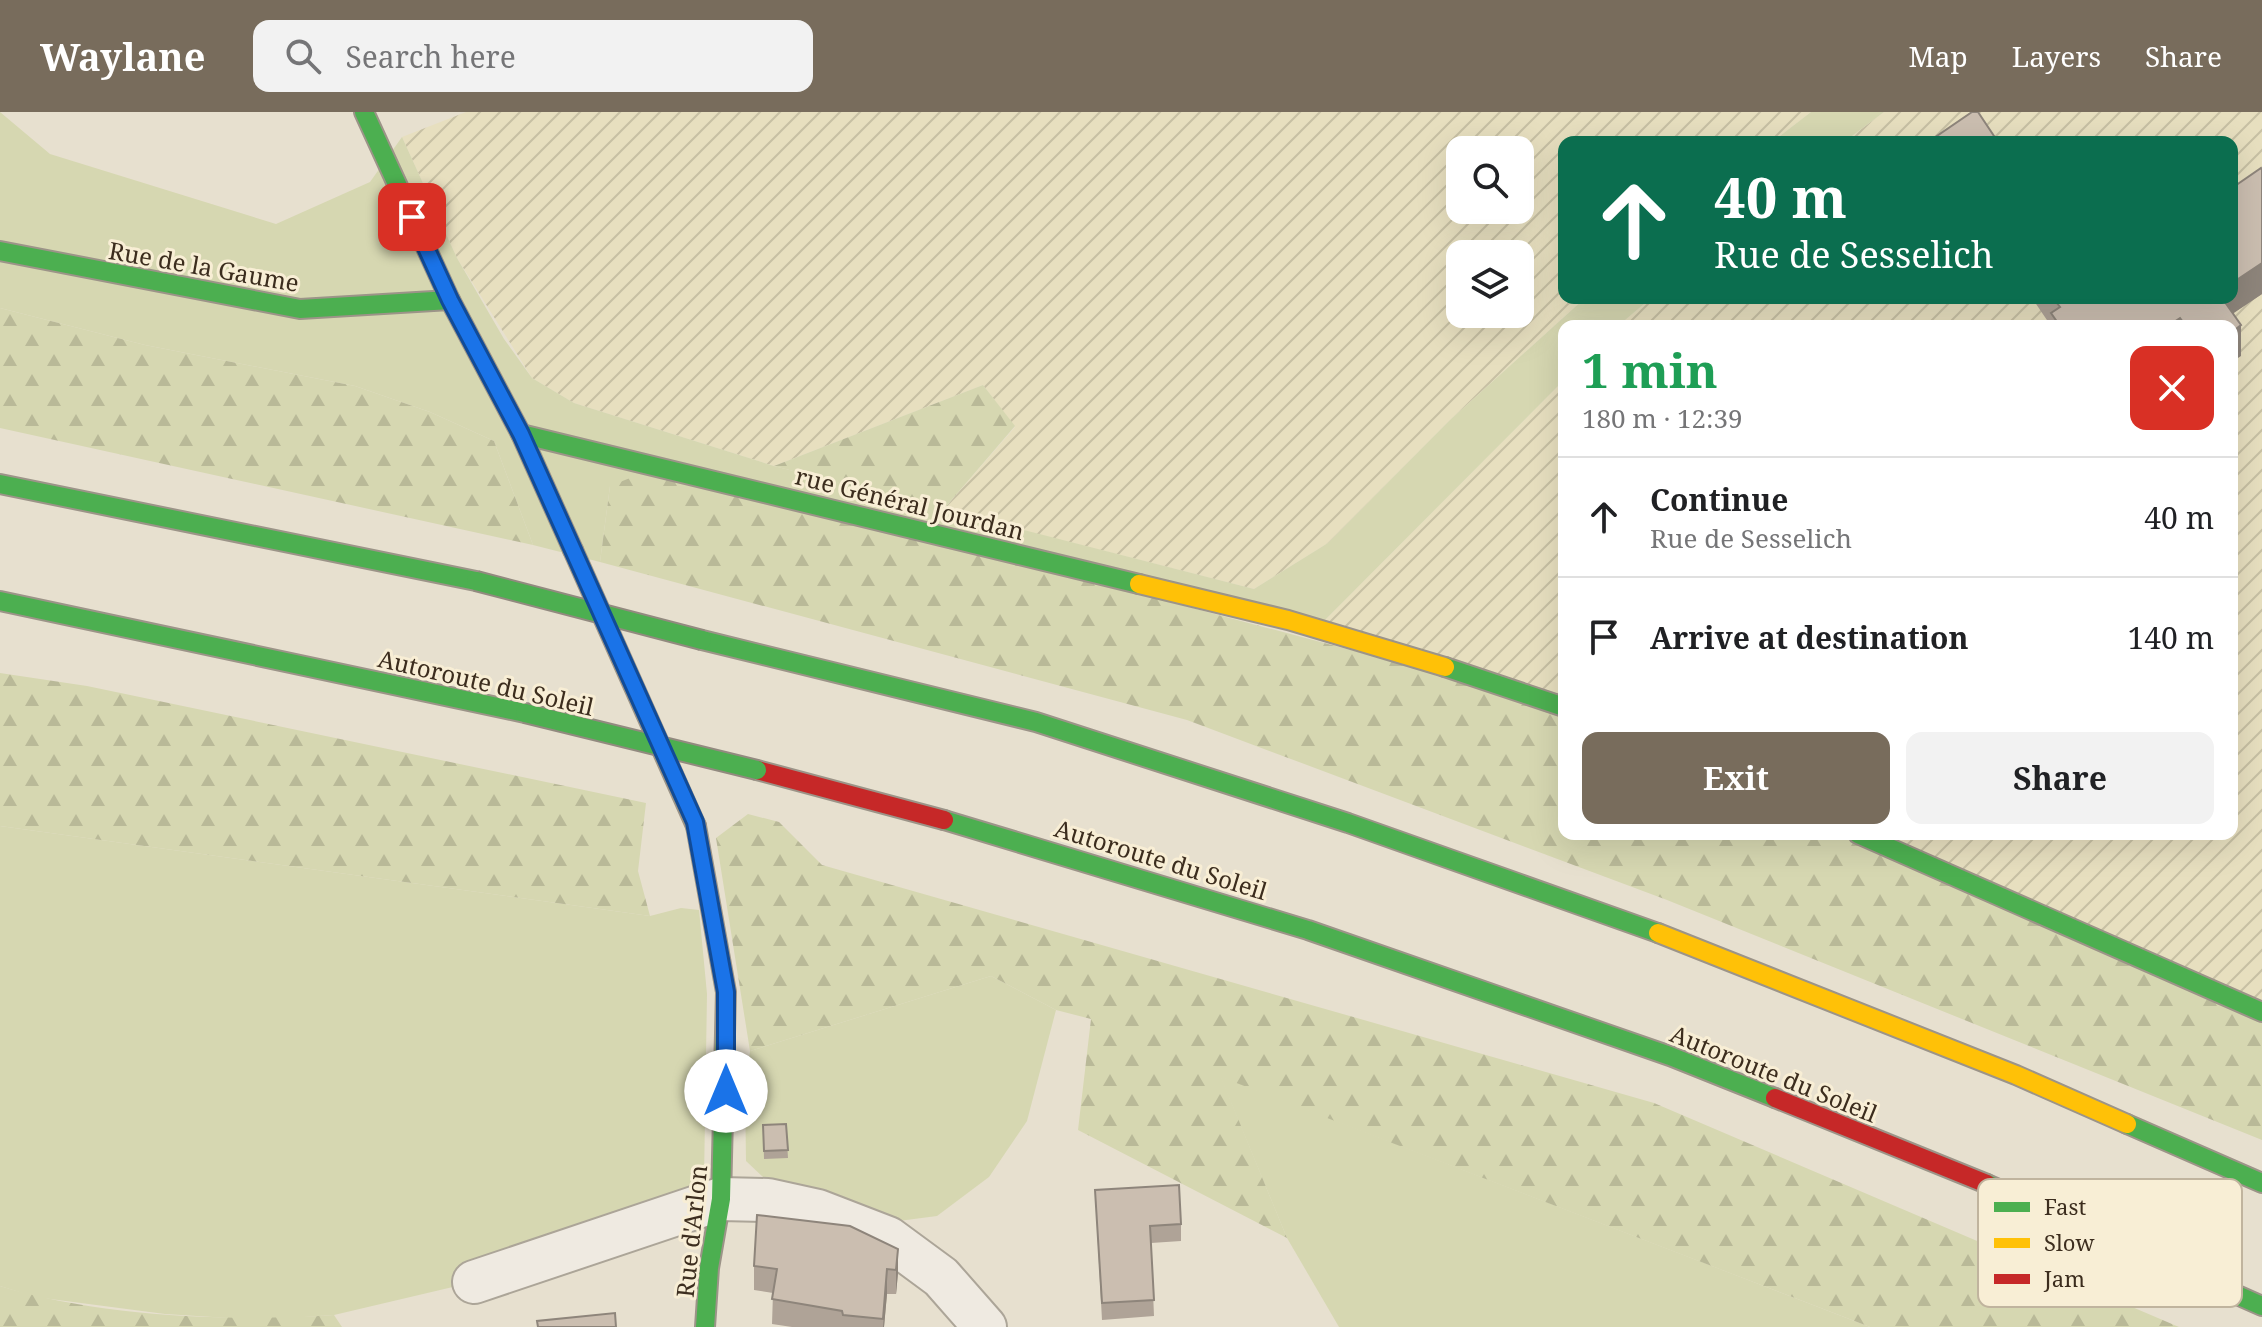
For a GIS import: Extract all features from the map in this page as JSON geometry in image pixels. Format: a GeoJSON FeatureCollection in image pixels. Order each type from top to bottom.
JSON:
{"type":"FeatureCollection","features":[{"type":"Feature","properties":{"kind":"main road","name":"Rue d'Arlon"},"geometry":{"type":"LineString","coordinates":[[364,112],[450,300],[521,434],[695,822],[713,901],[726,992],[721,1199],[709,1268],[705,1327]]}},
{"type":"Feature","properties":{"kind":"main road","name":"Rue de la Gaume"},"geometry":{"type":"LineString","coordinates":[[0,251],[163,285],[300,309],[450,300]]}},
{"type":"Feature","properties":{"kind":"main road","name":"rue Général Jourdan"},"geometry":{"type":"LineString","coordinates":[[521,434],[1288,620],[1417,657],[1558,705]]}},
{"type":"Feature","properties":{"kind":"main road"},"geometry":{"type":"LineString","coordinates":[[0,484],[476,581],[1036,722],[1348,823],[1697,947],[2016,1075],[2262,1183]]}},
{"type":"Feature","properties":{"kind":"main road","name":"Autoroute du Soleil"},"geometry":{"type":"LineString","coordinates":[[0,601],[525,713],[757,770],[1012,838],[1308,930],[1670,1056],[1978,1180]]}},
{"type":"Feature","properties":{"kind":"main road"},"geometry":{"type":"LineString","coordinates":[[1872,840],[2262,1012]]}},
{"type":"Feature","properties":{"kind":"main road","name":"Autoroute du Soleil"},"geometry":{"type":"LineString","coordinates":[[2242,1297],[2262,1306]]}},
{"type":"Feature","properties":{"kind":"street"},"geometry":{"type":"LineString","coordinates":[[474,1282],[721,1199],[768,1200],[818,1211],[888,1238],[941,1277],[985,1327]]}},
{"type":"Feature","properties":{"kind":"shaded area"},"geometry":{"type":"Polygon","coordinates":[[[466,112],[1811,112],[1780,136],[1558,136],[1558,304],[1578,304],[1450,420],[1328,543],[1254,589],[943,510],[1015,427],[983,385],[774,466],[574,403],[532,378],[457,258],[402,137],[466,112]]]}},
{"type":"Feature","properties":{"kind":"shaded area"},"geometry":{"type":"Polygon","coordinates":[[[1884,112],[2262,112],[2262,1012],[1872,840],[2238,840],[2238,320],[1625,320],[1644,304],[2238,304],[2238,136],[1852,136],[1884,112]]]}},
{"type":"Feature","properties":{"kind":"shaded area"},"geometry":{"type":"Polygon","coordinates":[[[1558,386],[1558,705],[1317,628],[1558,386]]]}},
{"type":"Feature","properties":{"kind":"green space"},"geometry":{"type":"Polygon","coordinates":[[[0,112],[50,154],[276,224],[370,182],[402,137],[457,258],[504,339],[532,378],[574,403],[774,466],[1254,589],[1328,543],[1450,420],[1558,322],[1558,386],[1317,628],[610,486],[600,562],[533,545],[494,441],[430,412],[355,386],[145,345],[0,308],[0,112]]]}},
{"type":"Feature","properties":{"kind":"green space"},"geometry":{"type":"Polygon","coordinates":[[[1811,112],[1884,112],[1852,136],[1780,136],[1811,112]]]}},
{"type":"Feature","properties":{"kind":"green space"},"geometry":{"type":"Polygon","coordinates":[[[1578,304],[1644,304],[1625,320],[1561,320],[1578,304]]]}},
{"type":"Feature","properties":{"kind":"green space"},"geometry":{"type":"Polygon","coordinates":[[[0,308],[145,345],[355,386],[430,412],[494,441],[533,545],[0,428],[0,308]]]}},
{"type":"Feature","properties":{"kind":"green space"},"geometry":{"type":"Polygon","coordinates":[[[983,385],[1015,426],[943,510],[774,466],[983,385]]]}},
{"type":"Feature","properties":{"kind":"green space"},"geometry":{"type":"Polygon","coordinates":[[[660,466],[1558,705],[1558,840],[1872,840],[2262,1012],[2262,1140],[1667,900],[1187,720],[600,562],[610,486],[660,466]]]}},
{"type":"Feature","properties":{"kind":"green space"},"geometry":{"type":"Polygon","coordinates":[[[0,673],[87,686],[646,803],[638,871],[650,916],[0,826],[0,673]]]}},
{"type":"Feature","properties":{"kind":"green space"},"geometry":{"type":"Polygon","coordinates":[[[748,814],[779,822],[822,865],[1654,1103],[1978,1241],[1978,1307],[2132,1307],[2179,1327],[1870,1327],[1221,1077],[1287,1238],[1078,1130],[1091,1019],[1056,1010],[991,976],[750,1051],[716,838],[748,814]]]}},
{"type":"Feature","properties":{"kind":"green space"},"geometry":{"type":"Polygon","coordinates":[[[0,826],[650,916],[681,908],[699,910],[707,994],[704,1180],[676,1204],[474,1282],[334,1315],[260,1320],[165,1314],[35,1297],[0,1286],[0,826]]]}},
{"type":"Feature","properties":{"kind":"green space"},"geometry":{"type":"Polygon","coordinates":[[[991,976],[1056,1010],[1027,1121],[989,1177],[937,1216],[891,1222],[765,1179],[746,1161],[745,1091],[750,1051],[991,976]]]}},
{"type":"Feature","properties":{"kind":"green space"},"geometry":{"type":"Polygon","coordinates":[[[1220,1076],[1870,1327],[1339,1327],[1287,1238],[1220,1076]]]}},
{"type":"Feature","properties":{"kind":"green space"},"geometry":{"type":"Polygon","coordinates":[[[0,1286],[80,1305],[165,1315],[251,1318],[334,1315],[342,1327],[0,1327],[0,1286]]]}},
{"type":"Feature","properties":{"kind":"building"},"geometry":{"type":"Polygon","coordinates":[[[1972,112],[1978,112],[1994,136],[1937,136],[1972,112]]]}},
{"type":"Feature","properties":{"kind":"building"},"geometry":{"type":"Polygon","coordinates":[[[2261,168],[2262,263],[2238,279],[2238,184],[2261,168]]]}},
{"type":"Feature","properties":{"kind":"building"},"geometry":{"type":"Polygon","coordinates":[[[2058,304],[2226,304],[2237,320],[2056,320],[2051,313],[2060,307],[2058,304]]]}},
{"type":"Feature","properties":{"kind":"building"},"geometry":{"type":"Polygon","coordinates":[[[786,1124],[788,1150],[764,1151],[763,1125],[786,1124]]]}},
{"type":"Feature","properties":{"kind":"building"},"geometry":{"type":"Polygon","coordinates":[[[1179,1185],[1181,1224],[1150,1226],[1154,1300],[1102,1303],[1095,1190],[1179,1185]]]}},
{"type":"Feature","properties":{"kind":"building"},"geometry":{"type":"Polygon","coordinates":[[[757,1215],[850,1226],[898,1249],[896,1270],[887,1269],[883,1319],[843,1315],[842,1311],[772,1299],[777,1269],[754,1266],[757,1215]]]}},
{"type":"Feature","properties":{"kind":"building"},"geometry":{"type":"Polygon","coordinates":[[[615,1313],[616,1327],[538,1327],[537,1321],[615,1313]]]}},
{"type":"Feature","properties":{"kind":"traffic: fast"},"geometry":{"type":"LineString","coordinates":[[364,112],[450,300],[521,434],[573,550]]}},
{"type":"Feature","properties":{"kind":"traffic: fast"},"geometry":{"type":"LineString","coordinates":[[0,251],[300,309],[450,300]]}},
{"type":"Feature","properties":{"kind":"traffic: fast"},"geometry":{"type":"LineString","coordinates":[[521,434],[1139,584]]}},
{"type":"Feature","properties":{"kind":"traffic: fast"},"geometry":{"type":"LineString","coordinates":[[0,484],[476,581]]}},
{"type":"Feature","properties":{"kind":"traffic: fast"},"geometry":{"type":"LineString","coordinates":[[476,581],[702,640]]}},
{"type":"Feature","properties":{"kind":"traffic: fast"},"geometry":{"type":"LineString","coordinates":[[0,601],[525,713]]}},
{"type":"Feature","properties":{"kind":"traffic: fast"},"geometry":{"type":"LineString","coordinates":[[702,640],[1036,722],[1348,823],[1658,933]]}},
{"type":"Feature","properties":{"kind":"traffic: fast"},"geometry":{"type":"LineString","coordinates":[[1445,667],[1558,705]]}},
{"type":"Feature","properties":{"kind":"traffic: fast"},"geometry":{"type":"LineString","coordinates":[[525,713],[757,770]]}},
{"type":"Feature","properties":{"kind":"traffic: fast"},"geometry":{"type":"LineString","coordinates":[[944,820],[1308,930],[1670,1056],[1775,1098]]}},
{"type":"Feature","properties":{"kind":"traffic: fast"},"geometry":{"type":"LineString","coordinates":[[696,826],[726,992],[721,1199],[709,1268],[705,1327]]}},
{"type":"Feature","properties":{"kind":"traffic: fast"},"geometry":{"type":"LineString","coordinates":[[1872,840],[2262,1012]]}},
{"type":"Feature","properties":{"kind":"traffic: fast"},"geometry":{"type":"LineString","coordinates":[[2127,1124],[2262,1183]]}},
{"type":"Feature","properties":{"kind":"traffic: fast"},"geometry":{"type":"LineString","coordinates":[[2242,1297],[2262,1306]]}},
{"type":"Feature","properties":{"kind":"traffic: slow"},"geometry":{"type":"LineString","coordinates":[[573,550],[696,826]]}},
{"type":"Feature","properties":{"kind":"traffic: slow"},"geometry":{"type":"LineString","coordinates":[[1139,584],[1288,620],[1445,667]]}},
{"type":"Feature","properties":{"kind":"traffic: slow"},"geometry":{"type":"LineString","coordinates":[[1658,933],[2016,1075],[2127,1124]]}},
{"type":"Feature","properties":{"kind":"traffic: jam"},"geometry":{"type":"LineString","coordinates":[[757,770],[944,820]]}},
{"type":"Feature","properties":{"kind":"traffic: jam"},"geometry":{"type":"LineString","coordinates":[[1775,1098],[1978,1180]]}},
{"type":"Feature","properties":{"kind":"route"},"geometry":{"type":"LineString","coordinates":[[412,217],[450,300],[521,434],[695,822],[713,901],[726,992],[726,1091]]}}]}
